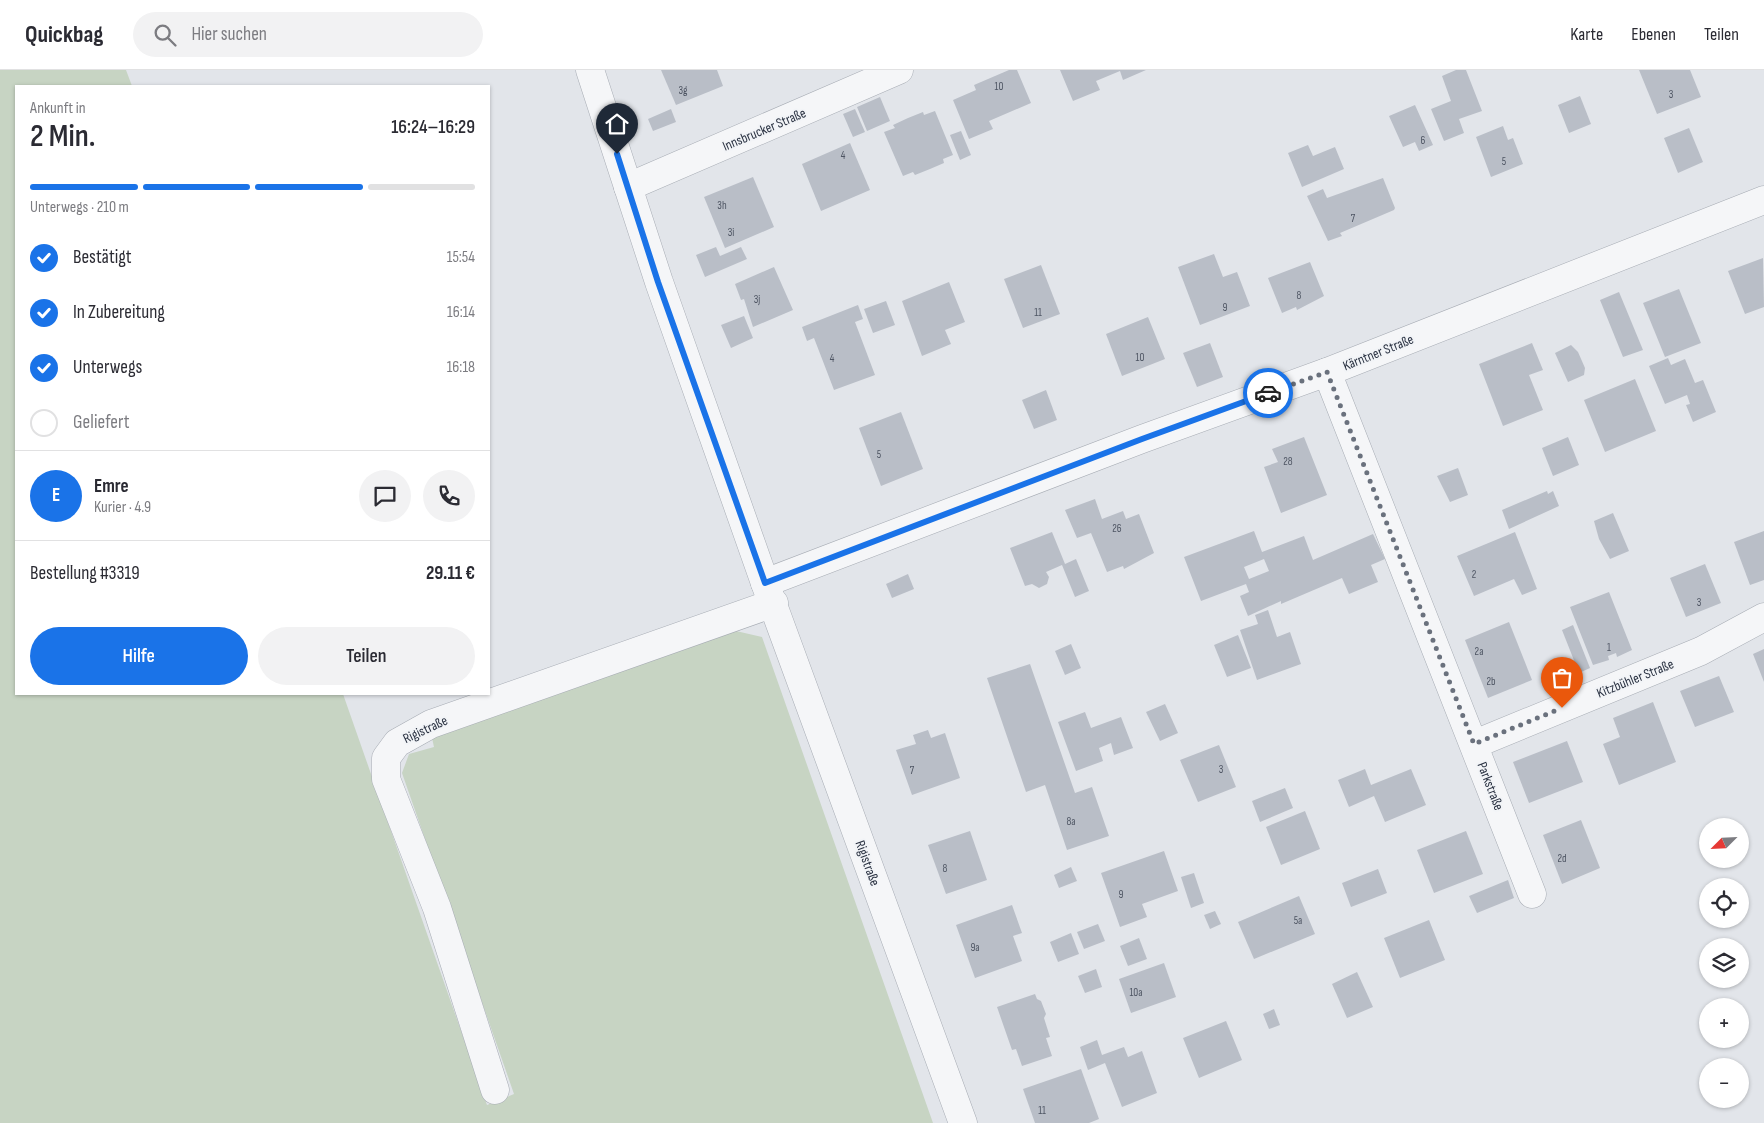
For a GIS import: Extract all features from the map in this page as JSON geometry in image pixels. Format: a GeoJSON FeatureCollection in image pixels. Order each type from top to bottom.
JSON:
{"type":"FeatureCollection","features":[{"type":"Feature","properties":{"kind":"street","name":"Rigistraße"},"geometry":{"type":"LineString","coordinates":[[590,70],[658,282],[963,1123]]}},
{"type":"Feature","properties":{"kind":"street","name":"Innsbrucker Straße"},"geometry":{"type":"LineString","coordinates":[[628,187],[899,70]]}},
{"type":"Feature","properties":{"kind":"street","name":"Kärntner Straße"},"geometry":{"type":"LineString","coordinates":[[770,593],[1142,439],[1327,372],[1764,200]]}},
{"type":"Feature","properties":{"kind":"street","name":"Parkstraße"},"geometry":{"type":"LineString","coordinates":[[1327,372],[1532,894]]}},
{"type":"Feature","properties":{"kind":"street","name":"Rigistraße"},"geometry":{"type":"LineString","coordinates":[[495,1090],[437,908],[386,779],[386,758],[397,743],[431,724],[770,593]]}},
{"type":"Feature","properties":{"kind":"street","name":"Kitzbühler Straße"},"geometry":{"type":"LineString","coordinates":[[1474,744],[1701,651],[1764,616]]}},
{"type":"Feature","properties":{"kind":"green space"},"geometry":{"type":"Polygon","coordinates":[[[0,70],[126,70],[132,85],[15,85],[15,695],[343,695],[487,1105],[514,1094],[402,773],[409,754],[434,747],[432,738],[736,631],[762,637],[933,1123],[0,1123],[0,70]]]}},
{"type":"Feature","properties":{"kind":"building"},"geometry":{"type":"Polygon","coordinates":[[[661,70],[717,70],[723,86],[676,105],[661,70]]]}},
{"type":"Feature","properties":{"kind":"building"},"geometry":{"type":"Polygon","coordinates":[[[1009,70],[1017,70],[1031,103],[989,121],[993,129],[969,139],[953,100],[976,90],[974,85],[1009,70]]]}},
{"type":"Feature","properties":{"kind":"building"},"geometry":{"type":"Polygon","coordinates":[[[1060,70],[1146,70],[1123,80],[1120,71],[1096,81],[1100,90],[1073,101],[1060,70]]]}},
{"type":"Feature","properties":{"kind":"building"},"geometry":{"type":"Polygon","coordinates":[[[1456,70],[1466,70],[1482,111],[1459,119],[1464,133],[1444,141],[1431,109],[1451,101],[1442,76],[1456,70]]]}},
{"type":"Feature","properties":{"kind":"building"},"geometry":{"type":"Polygon","coordinates":[[[1639,70],[1690,70],[1701,97],[1657,114],[1639,70]]]}},
{"type":"Feature","properties":{"kind":"building"},"geometry":{"type":"Polygon","coordinates":[[[1580,96],[1591,124],[1569,133],[1558,105],[1580,96]]]}},
{"type":"Feature","properties":{"kind":"building"},"geometry":{"type":"Polygon","coordinates":[[[880,97],[890,121],[867,131],[857,107],[880,97]]]}},
{"type":"Feature","properties":{"kind":"building"},"geometry":{"type":"Polygon","coordinates":[[[1415,105],[1433,145],[1419,151],[1415,142],[1403,147],[1389,116],[1415,105]]]}},
{"type":"Feature","properties":{"kind":"building"},"geometry":{"type":"Polygon","coordinates":[[[671,109],[676,122],[653,131],[648,119],[671,109]]]}},
{"type":"Feature","properties":{"kind":"building"},"geometry":{"type":"Polygon","coordinates":[[[855,109],[865,132],[853,137],[843,114],[855,109]]]}},
{"type":"Feature","properties":{"kind":"building"},"geometry":{"type":"Polygon","coordinates":[[[935,111],[953,155],[943,159],[944,163],[930,169],[915,175],[913,172],[903,176],[884,132],[895,128],[893,125],[908,118],[923,112],[924,115],[935,111]]]}},
{"type":"Feature","properties":{"kind":"building"},"geometry":{"type":"Polygon","coordinates":[[[1503,126],[1508,140],[1513,138],[1523,164],[1491,177],[1476,137],[1503,126]]]}},
{"type":"Feature","properties":{"kind":"building"},"geometry":{"type":"Polygon","coordinates":[[[1689,128],[1703,162],[1678,173],[1664,138],[1689,128]]]}},
{"type":"Feature","properties":{"kind":"building"},"geometry":{"type":"Polygon","coordinates":[[[961,131],[971,155],[960,160],[950,135],[961,131]]]}},
{"type":"Feature","properties":{"kind":"building"},"geometry":{"type":"Polygon","coordinates":[[[850,143],[870,190],[821,211],[802,164],[850,143]]]}},
{"type":"Feature","properties":{"kind":"building"},"geometry":{"type":"Polygon","coordinates":[[[1308,145],[1313,156],[1335,147],[1344,169],[1302,187],[1288,153],[1308,145]]]}},
{"type":"Feature","properties":{"kind":"building"},"geometry":{"type":"Polygon","coordinates":[[[753,177],[774,227],[725,248],[704,197],[753,177]]]}},
{"type":"Feature","properties":{"kind":"building"},"geometry":{"type":"Polygon","coordinates":[[[1383,178],[1395,208],[1394,210],[1340,233],[1342,236],[1328,241],[1307,196],[1323,189],[1327,198],[1383,178]]]}},
{"type":"Feature","properties":{"kind":"building"},"geometry":{"type":"Polygon","coordinates":[[[716,247],[720,256],[741,247],[747,259],[705,277],[696,255],[716,247]]]}},
{"type":"Feature","properties":{"kind":"building"},"geometry":{"type":"Polygon","coordinates":[[[1214,254],[1223,277],[1237,272],[1250,306],[1200,325],[1178,267],[1214,254]]]}},
{"type":"Feature","properties":{"kind":"building"},"geometry":{"type":"Polygon","coordinates":[[[1763,258],[1764,307],[1745,314],[1728,271],[1763,258]]]}},
{"type":"Feature","properties":{"kind":"building"},"geometry":{"type":"Polygon","coordinates":[[[1310,262],[1324,296],[1297,310],[1296,307],[1282,313],[1268,278],[1310,262]]]}},
{"type":"Feature","properties":{"kind":"building"},"geometry":{"type":"Polygon","coordinates":[[[1041,265],[1060,314],[1023,328],[1004,279],[1041,265]]]}},
{"type":"Feature","properties":{"kind":"building"},"geometry":{"type":"Polygon","coordinates":[[[774,267],[793,310],[753,327],[744,299],[741,300],[735,284],[774,267]]]}},
{"type":"Feature","properties":{"kind":"building"},"geometry":{"type":"Polygon","coordinates":[[[949,282],[965,322],[945,330],[951,344],[922,356],[902,301],[949,282]]]}},
{"type":"Feature","properties":{"kind":"building"},"geometry":{"type":"Polygon","coordinates":[[[1679,289],[1701,343],[1665,357],[1643,303],[1679,289]]]}},
{"type":"Feature","properties":{"kind":"building"},"geometry":{"type":"Polygon","coordinates":[[[1619,292],[1643,350],[1623,357],[1600,300],[1619,292]]]}},
{"type":"Feature","properties":{"kind":"building"},"geometry":{"type":"Polygon","coordinates":[[[886,301],[895,325],[873,333],[864,309],[886,301]]]}},
{"type":"Feature","properties":{"kind":"building"},"geometry":{"type":"Polygon","coordinates":[[[858,305],[863,319],[855,322],[875,375],[834,390],[814,338],[807,341],[802,327],[858,305]]]}},
{"type":"Feature","properties":{"kind":"building"},"geometry":{"type":"Polygon","coordinates":[[[744,316],[753,338],[731,348],[721,325],[744,316]]]}},
{"type":"Feature","properties":{"kind":"building"},"geometry":{"type":"Polygon","coordinates":[[[1148,317],[1165,359],[1122,376],[1106,334],[1148,317]]]}},
{"type":"Feature","properties":{"kind":"building"},"geometry":{"type":"Polygon","coordinates":[[[1210,343],[1223,377],[1197,387],[1183,353],[1210,343]]]}},
{"type":"Feature","properties":{"kind":"building"},"geometry":{"type":"Polygon","coordinates":[[[1532,343],[1543,370],[1529,375],[1543,410],[1503,426],[1479,364],[1532,343]]]}},
{"type":"Feature","properties":{"kind":"building"},"geometry":{"type":"Polygon","coordinates":[[[1571,345],[1578,352],[1585,368],[1584,375],[1568,382],[1555,353],[1571,345]]]}},
{"type":"Feature","properties":{"kind":"building"},"geometry":{"type":"Polygon","coordinates":[[[1668,358],[1671,365],[1685,359],[1695,383],[1703,380],[1716,412],[1693,422],[1686,405],[1690,404],[1687,395],[1665,404],[1649,366],[1668,358]]]}},
{"type":"Feature","properties":{"kind":"building"},"geometry":{"type":"Polygon","coordinates":[[[1635,379],[1656,431],[1605,452],[1584,400],[1635,379]]]}},
{"type":"Feature","properties":{"kind":"building"},"geometry":{"type":"Polygon","coordinates":[[[1046,390],[1057,420],[1034,429],[1022,400],[1046,390]]]}},
{"type":"Feature","properties":{"kind":"building"},"geometry":{"type":"Polygon","coordinates":[[[901,412],[923,469],[881,486],[859,428],[901,412]]]}},
{"type":"Feature","properties":{"kind":"building"},"geometry":{"type":"Polygon","coordinates":[[[1304,437],[1327,495],[1281,513],[1264,467],[1278,462],[1272,449],[1304,437]]]}},
{"type":"Feature","properties":{"kind":"building"},"geometry":{"type":"Polygon","coordinates":[[[1568,437],[1579,465],[1553,476],[1542,448],[1568,437]]]}},
{"type":"Feature","properties":{"kind":"building"},"geometry":{"type":"Polygon","coordinates":[[[1458,468],[1468,495],[1450,502],[1437,476],[1458,468]]]}},
{"type":"Feature","properties":{"kind":"building"},"geometry":{"type":"Polygon","coordinates":[[[1547,491],[1548,494],[1553,491],[1559,506],[1509,529],[1502,510],[1547,491]]]}},
{"type":"Feature","properties":{"kind":"building"},"geometry":{"type":"Polygon","coordinates":[[[1095,499],[1102,519],[1123,511],[1126,519],[1139,514],[1154,553],[1124,569],[1123,566],[1107,572],[1091,533],[1077,538],[1065,510],[1095,499]]]}},
{"type":"Feature","properties":{"kind":"building"},"geometry":{"type":"Polygon","coordinates":[[[1613,513],[1629,551],[1610,559],[1599,539],[1594,521],[1613,513]]]}},
{"type":"Feature","properties":{"kind":"building"},"geometry":{"type":"Polygon","coordinates":[[[1254,531],[1262,552],[1304,536],[1313,560],[1373,534],[1385,559],[1371,565],[1378,582],[1349,594],[1342,578],[1281,604],[1281,601],[1248,616],[1240,596],[1249,592],[1246,584],[1201,601],[1184,557],[1254,531]],[[1264,559],[1244,567],[1249,579],[1269,571],[1264,559]]]}},
{"type":"Feature","properties":{"kind":"building"},"geometry":{"type":"Polygon","coordinates":[[[1764,531],[1764,580],[1750,585],[1734,542],[1764,531]]]}},
{"type":"Feature","properties":{"kind":"building"},"geometry":{"type":"Polygon","coordinates":[[[1052,532],[1065,564],[1076,559],[1089,591],[1075,597],[1062,565],[1046,572],[1049,577],[1047,584],[1039,588],[1032,584],[1025,586],[1010,548],[1052,532]]]}},
{"type":"Feature","properties":{"kind":"building"},"geometry":{"type":"Polygon","coordinates":[[[1515,532],[1537,589],[1522,595],[1514,579],[1474,596],[1457,556],[1515,532]]]}},
{"type":"Feature","properties":{"kind":"building"},"geometry":{"type":"Polygon","coordinates":[[[1705,564],[1721,603],[1686,617],[1670,578],[1705,564]]]}},
{"type":"Feature","properties":{"kind":"building"},"geometry":{"type":"Polygon","coordinates":[[[908,574],[914,589],[892,598],[886,584],[908,574]]]}},
{"type":"Feature","properties":{"kind":"building"},"geometry":{"type":"Polygon","coordinates":[[[1609,592],[1632,650],[1617,657],[1616,653],[1608,656],[1609,660],[1593,665],[1570,607],[1609,592]]]}},
{"type":"Feature","properties":{"kind":"building"},"geometry":{"type":"Polygon","coordinates":[[[1268,610],[1277,637],[1290,632],[1301,664],[1257,680],[1240,630],[1258,624],[1255,615],[1268,610]]]}},
{"type":"Feature","properties":{"kind":"building"},"geometry":{"type":"Polygon","coordinates":[[[1509,622],[1532,680],[1488,698],[1465,640],[1509,622]]]}},
{"type":"Feature","properties":{"kind":"building"},"geometry":{"type":"Polygon","coordinates":[[[1573,625],[1590,668],[1579,673],[1562,630],[1573,625]]]}},
{"type":"Feature","properties":{"kind":"building"},"geometry":{"type":"Polygon","coordinates":[[[1238,635],[1251,668],[1227,677],[1214,645],[1238,635]]]}},
{"type":"Feature","properties":{"kind":"building"},"geometry":{"type":"Polygon","coordinates":[[[1071,644],[1081,668],[1065,675],[1055,651],[1071,644]]]}},
{"type":"Feature","properties":{"kind":"building"},"geometry":{"type":"Polygon","coordinates":[[[1764,649],[1764,682],[1753,654],[1764,649]]]}},
{"type":"Feature","properties":{"kind":"building"},"geometry":{"type":"Polygon","coordinates":[[[1030,664],[1075,793],[1092,787],[1109,836],[1067,850],[1045,785],[1026,792],[987,678],[1030,664]]]}},
{"type":"Feature","properties":{"kind":"building"},"geometry":{"type":"Polygon","coordinates":[[[1719,676],[1734,712],[1695,727],[1680,691],[1719,676]]]}},
{"type":"Feature","properties":{"kind":"building"},"geometry":{"type":"Polygon","coordinates":[[[1653,702],[1676,762],[1619,785],[1603,744],[1620,737],[1613,718],[1653,702]]]}},
{"type":"Feature","properties":{"kind":"building"},"geometry":{"type":"Polygon","coordinates":[[[1165,704],[1178,733],[1160,741],[1146,712],[1165,704]]]}},
{"type":"Feature","properties":{"kind":"building"},"geometry":{"type":"Polygon","coordinates":[[[1085,712],[1091,728],[1121,717],[1133,748],[1114,755],[1111,743],[1099,748],[1103,761],[1076,771],[1058,722],[1085,712]]]}},
{"type":"Feature","properties":{"kind":"building"},"geometry":{"type":"Polygon","coordinates":[[[928,730],[931,738],[945,733],[960,778],[912,795],[896,750],[916,744],[913,735],[928,730]]]}},
{"type":"Feature","properties":{"kind":"building"},"geometry":{"type":"Polygon","coordinates":[[[1567,741],[1583,782],[1529,803],[1513,762],[1567,741]]]}},
{"type":"Feature","properties":{"kind":"building"},"geometry":{"type":"Polygon","coordinates":[[[1219,745],[1236,787],[1198,802],[1180,760],[1219,745]]]}},
{"type":"Feature","properties":{"kind":"building"},"geometry":{"type":"Polygon","coordinates":[[[1365,769],[1371,785],[1411,769],[1426,805],[1385,822],[1374,796],[1349,807],[1338,780],[1365,769]]]}},
{"type":"Feature","properties":{"kind":"building"},"geometry":{"type":"Polygon","coordinates":[[[1285,788],[1293,808],[1260,822],[1252,801],[1285,788]]]}},
{"type":"Feature","properties":{"kind":"building"},"geometry":{"type":"Polygon","coordinates":[[[1305,811],[1320,849],[1281,865],[1266,827],[1305,811]]]}},
{"type":"Feature","properties":{"kind":"building"},"geometry":{"type":"Polygon","coordinates":[[[1581,820],[1600,868],[1562,884],[1543,835],[1581,820]]]}},
{"type":"Feature","properties":{"kind":"building"},"geometry":{"type":"Polygon","coordinates":[[[970,831],[987,880],[946,894],[928,845],[970,831]]]}},
{"type":"Feature","properties":{"kind":"building"},"geometry":{"type":"Polygon","coordinates":[[[1466,831],[1483,874],[1434,893],[1417,850],[1466,831]]]}},
{"type":"Feature","properties":{"kind":"building"},"geometry":{"type":"Polygon","coordinates":[[[1164,851],[1178,891],[1142,904],[1147,917],[1120,927],[1101,873],[1164,851]]]}},
{"type":"Feature","properties":{"kind":"building"},"geometry":{"type":"Polygon","coordinates":[[[1071,867],[1077,881],[1059,888],[1054,875],[1071,867]]]}},
{"type":"Feature","properties":{"kind":"building"},"geometry":{"type":"Polygon","coordinates":[[[1378,869],[1387,893],[1351,907],[1342,883],[1378,869]]]}},
{"type":"Feature","properties":{"kind":"building"},"geometry":{"type":"Polygon","coordinates":[[[1194,873],[1204,903],[1191,908],[1181,877],[1194,873]]]}},
{"type":"Feature","properties":{"kind":"building"},"geometry":{"type":"Polygon","coordinates":[[[1508,880],[1514,898],[1477,913],[1469,896],[1508,880]]]}},
{"type":"Feature","properties":{"kind":"building"},"geometry":{"type":"Polygon","coordinates":[[[1299,896],[1315,934],[1254,959],[1238,922],[1299,896]]]}},
{"type":"Feature","properties":{"kind":"building"},"geometry":{"type":"Polygon","coordinates":[[[1012,905],[1022,933],[1013,936],[1022,961],[975,978],[956,925],[1012,905]]]}},
{"type":"Feature","properties":{"kind":"building"},"geometry":{"type":"Polygon","coordinates":[[[1215,911],[1221,924],[1210,929],[1204,915],[1215,911]]]}},
{"type":"Feature","properties":{"kind":"building"},"geometry":{"type":"Polygon","coordinates":[[[1429,920],[1445,960],[1400,978],[1384,938],[1429,920]]]}},
{"type":"Feature","properties":{"kind":"building"},"geometry":{"type":"Polygon","coordinates":[[[1098,924],[1105,941],[1084,949],[1077,932],[1098,924]]]}},
{"type":"Feature","properties":{"kind":"building"},"geometry":{"type":"Polygon","coordinates":[[[1071,933],[1079,954],[1058,962],[1050,942],[1071,933]]]}},
{"type":"Feature","properties":{"kind":"building"},"geometry":{"type":"Polygon","coordinates":[[[1139,938],[1147,959],[1128,966],[1120,946],[1139,938]]]}},
{"type":"Feature","properties":{"kind":"building"},"geometry":{"type":"Polygon","coordinates":[[[1164,963],[1176,997],[1131,1013],[1119,979],[1164,963]]]}},
{"type":"Feature","properties":{"kind":"building"},"geometry":{"type":"Polygon","coordinates":[[[1096,969],[1102,987],[1085,993],[1078,976],[1096,969]]]}},
{"type":"Feature","properties":{"kind":"building"},"geometry":{"type":"Polygon","coordinates":[[[1357,972],[1373,1007],[1347,1018],[1332,984],[1357,972]]]}},
{"type":"Feature","properties":{"kind":"building"},"geometry":{"type":"Polygon","coordinates":[[[1035,994],[1037,999],[1041,1001],[1046,1014],[1044,1018],[1050,1037],[1046,1038],[1052,1056],[1022,1066],[1016,1049],[1012,1050],[997,1007],[1035,994]]]}},
{"type":"Feature","properties":{"kind":"building"},"geometry":{"type":"Polygon","coordinates":[[[1274,1009],[1280,1025],[1269,1029],[1263,1014],[1274,1009]]]}},
{"type":"Feature","properties":{"kind":"building"},"geometry":{"type":"Polygon","coordinates":[[[1226,1021],[1242,1060],[1199,1078],[1183,1038],[1226,1021]]]}},
{"type":"Feature","properties":{"kind":"building"},"geometry":{"type":"Polygon","coordinates":[[[1097,1040],[1102,1055],[1124,1047],[1128,1057],[1142,1051],[1157,1093],[1122,1107],[1105,1063],[1088,1070],[1080,1047],[1097,1040]]]}},
{"type":"Feature","properties":{"kind":"building"},"geometry":{"type":"Polygon","coordinates":[[[1081,1069],[1099,1119],[1089,1123],[1035,1123],[1023,1089],[1081,1069]]]}},
{"type":"Feature","properties":{"kind":"way so far"},"geometry":{"type":"LineString","coordinates":[[1268,393],[1327,372],[1474,744],[1562,708]]}},
{"type":"Feature","properties":{"kind":"route"},"geometry":{"type":"LineString","coordinates":[[617,154],[658,282],[765,583],[1268,393]]}}]}
